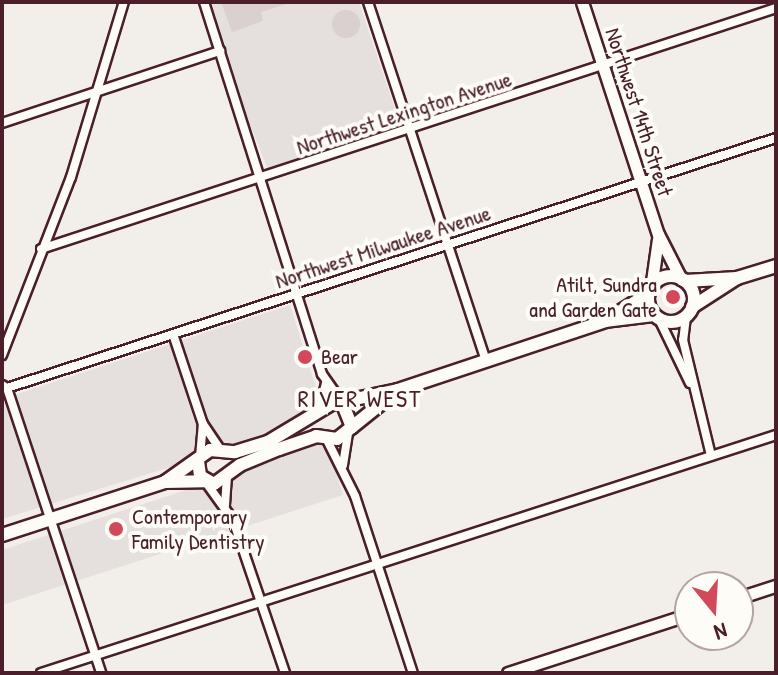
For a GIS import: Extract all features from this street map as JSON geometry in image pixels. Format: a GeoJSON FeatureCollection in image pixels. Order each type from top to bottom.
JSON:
{"type":"FeatureCollection","features":[{"type":"Feature","properties":{"kind":"main road"},"geometry":{"type":"LineString","coordinates":[[605,321],[650,291],[662,278],[737,278],[776,266]]}},
{"type":"Feature","properties":{"kind":"main road"},"geometry":{"type":"LineString","coordinates":[[2,535],[165,482],[199,459],[277,439],[316,414],[605,321],[657,317],[673,322],[737,278]]}},
{"type":"Feature","properties":{"kind":"main road"},"geometry":{"type":"LineString","coordinates":[[683,280],[693,294],[689,312]]}},
{"type":"Feature","properties":{"kind":"main road"},"geometry":{"type":"LineString","coordinates":[[650,291],[657,317]]}},
{"type":"Feature","properties":{"kind":"main road"},"geometry":{"type":"LineString","coordinates":[[165,482],[205,483],[230,475],[279,449],[350,430],[398,390]]}},
{"type":"Feature","properties":{"kind":"main road"},"geometry":{"type":"LineString","coordinates":[[343,405],[350,430]]}},
{"type":"Feature","properties":{"kind":"main road"},"geometry":{"type":"LineString","coordinates":[[199,459],[205,483]]}},
{"type":"Feature","properties":{"kind":"street"},"geometry":{"type":"LineString","coordinates":[[2,355],[100,92],[124,2]]}},
{"type":"Feature","properties":{"kind":"street"},"geometry":{"type":"LineString","coordinates":[[204,2],[326,382],[343,405]]}},
{"type":"Feature","properties":{"kind":"street","name":"Northwest 14th Street"},"geometry":{"type":"LineString","coordinates":[[582,2],[658,234],[683,280]]}},
{"type":"Feature","properties":{"kind":"street"},"geometry":{"type":"LineString","coordinates":[[370,3],[486,360]]}},
{"type":"Feature","properties":{"kind":"street","name":"Northwest Lexington Avenue"},"geometry":{"type":"LineString","coordinates":[[41,249],[604,68],[776,8]]}},
{"type":"Feature","properties":{"kind":"street"},"geometry":{"type":"LineString","coordinates":[[2,123],[220,51]]}},
{"type":"Feature","properties":{"kind":"street","name":"Northwest Milwaukee Avenue"},"geometry":{"type":"LineString","coordinates":[[5,386],[776,138]]}},
{"type":"Feature","properties":{"kind":"street","name":"Northwest 14th Street"},"geometry":{"type":"LineString","coordinates":[[650,291],[657,269],[658,234]]}},
{"type":"Feature","properties":{"kind":"street"},"geometry":{"type":"LineString","coordinates":[[689,312],[683,340],[692,388],[711,456]]}},
{"type":"Feature","properties":{"kind":"street"},"geometry":{"type":"LineString","coordinates":[[657,317],[692,388]]}},
{"type":"Feature","properties":{"kind":"street"},"geometry":{"type":"LineString","coordinates":[[173,334],[203,424],[224,451]]}},
{"type":"Feature","properties":{"kind":"street"},"geometry":{"type":"LineString","coordinates":[[316,414],[326,382]]}},
{"type":"Feature","properties":{"kind":"street"},"geometry":{"type":"LineString","coordinates":[[5,386],[101,673]]}},
{"type":"Feature","properties":{"kind":"street"},"geometry":{"type":"LineString","coordinates":[[199,459],[203,424]]}},
{"type":"Feature","properties":{"kind":"street"},"geometry":{"type":"LineString","coordinates":[[343,465],[350,430]]}},
{"type":"Feature","properties":{"kind":"street"},"geometry":{"type":"LineString","coordinates":[[41,673],[776,435]]}},
{"type":"Feature","properties":{"kind":"street"},"geometry":{"type":"LineString","coordinates":[[324,437],[343,465],[413,673]]}},
{"type":"Feature","properties":{"kind":"street"},"geometry":{"type":"LineString","coordinates":[[225,505],[230,475]]}},
{"type":"Feature","properties":{"kind":"street"},"geometry":{"type":"LineString","coordinates":[[205,483],[225,505],[285,673]]}},
{"type":"Feature","properties":{"kind":"street"},"geometry":{"type":"LineString","coordinates":[[754,593],[776,586]]}},
{"type":"Feature","properties":{"kind":"street"},"geometry":{"type":"LineString","coordinates":[[508,673],[674,619]]}},
{"type":"Feature","properties":{"kind":"shaded area"},"geometry":{"type":"Polygon","coordinates":[[[211,2],[359,2],[401,127],[268,170],[228,68],[211,2]]]}},
{"type":"Feature","properties":{"kind":"shaded area"},"geometry":{"type":"Polygon","coordinates":[[[221,2],[293,2],[261,12],[263,21],[232,32],[221,2]]]}},
{"type":"Feature","properties":{"kind":"shaded area"},"geometry":{"type":"Polygon","coordinates":[[[346,10],[356,14],[360,24],[356,34],[346,38],[336,34],[332,24],[336,14],[346,10]]]}},
{"type":"Feature","properties":{"kind":"shaded area"},"geometry":{"type":"Polygon","coordinates":[[[290,305],[320,400],[315,407],[268,437],[2,519],[2,399],[290,305]]]}},
{"type":"Feature","properties":{"kind":"shaded area"},"geometry":{"type":"Polygon","coordinates":[[[313,441],[327,443],[343,495],[2,605],[2,550],[269,463],[313,441]]]}},
{"type":"Feature","properties":{"kind":"place","name":"Atilt, Sundra and Garden Gate"},"geometry":{"type":"Point","coordinates":[673,297]}},
{"type":"Feature","properties":{"kind":"place","name":"Bear"},"geometry":{"type":"Point","coordinates":[305,357]}},
{"type":"Feature","properties":{"kind":"place","name":"Contemporary Family Dentistry"},"geometry":{"type":"Point","coordinates":[116,529]}},
{"type":"Feature","properties":{"kind":"district","name":"RIVER WEST"},"geometry":{"type":"Point","coordinates":[360,399]}}]}
